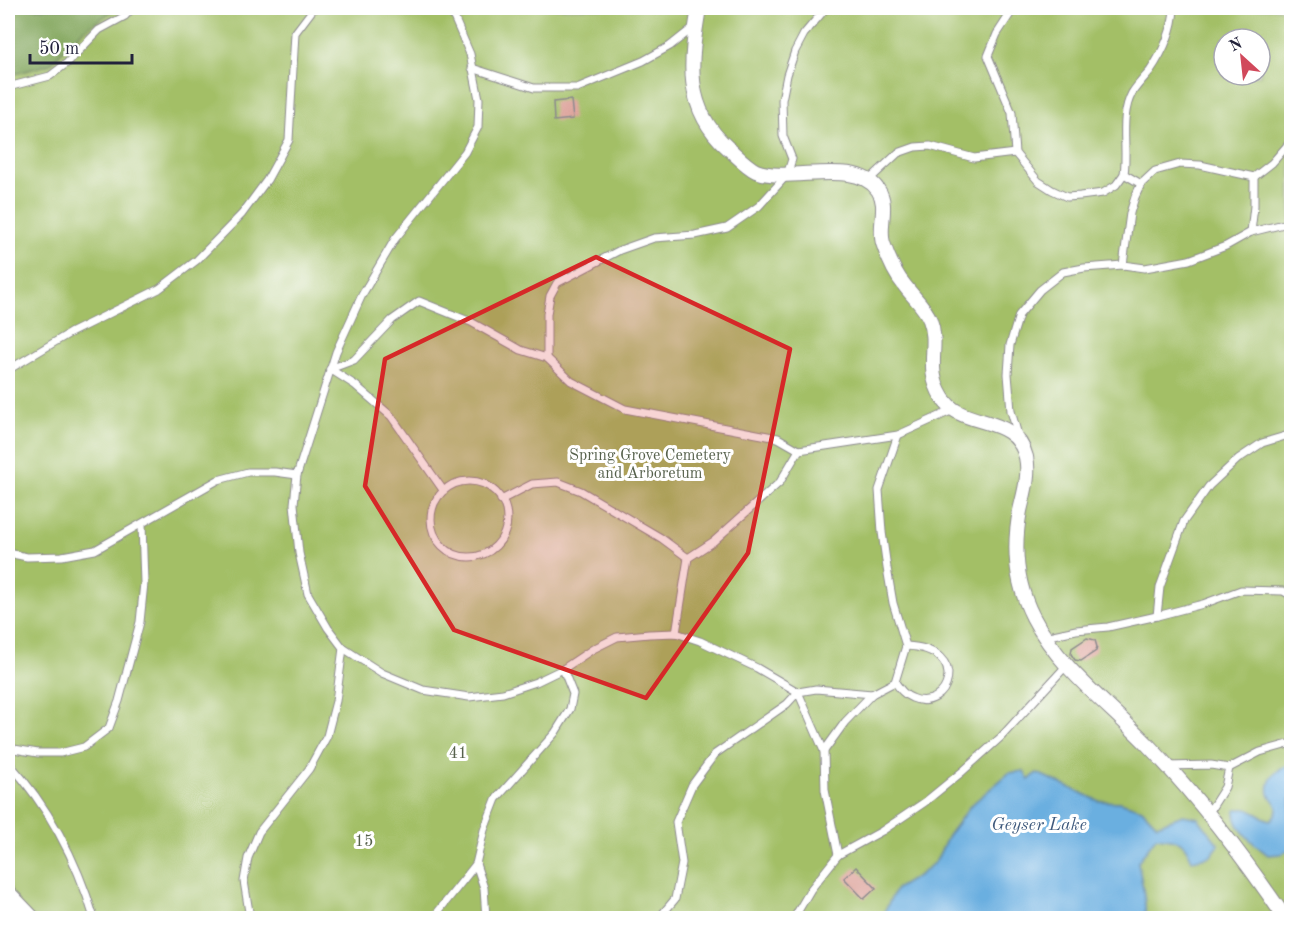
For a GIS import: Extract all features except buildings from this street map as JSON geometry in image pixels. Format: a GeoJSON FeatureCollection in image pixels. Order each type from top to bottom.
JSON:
{"type":"FeatureCollection","features":[{"type":"Feature","properties":{"kind":"street"},"geometry":{"type":"LineString","coordinates":[[699,8],[691,66],[694,96],[705,121],[720,141],[757,171],[787,175],[834,172],[869,180],[879,191],[883,201],[882,240],[891,264],[931,322],[934,343],[932,367],[936,386],[953,410],[999,426],[1018,438],[1026,458],[1027,481],[1019,514],[1016,541],[1018,574],[1022,596],[1043,638],[1066,666],[1167,766],[1209,812],[1244,857],[1285,918]]}},
{"type":"Feature","properties":{"kind":"street"},"geometry":{"type":"LineString","coordinates":[[8,892],[33,918]]}},
{"type":"Feature","properties":{"kind":"lane"},"geometry":{"type":"LineString","coordinates":[[8,87],[50,76],[67,63],[99,30],[125,16],[132,8]]}},
{"type":"Feature","properties":{"kind":"lane"},"geometry":{"type":"LineString","coordinates":[[8,370],[70,333],[159,289],[197,260],[242,214],[267,180],[289,140],[295,33],[314,8]]}},
{"type":"Feature","properties":{"kind":"lane"},"geometry":{"type":"LineString","coordinates":[[450,8],[470,54],[479,99],[478,127],[465,152],[395,239],[362,295],[330,369],[297,475],[294,504],[299,553],[308,594],[343,648],[382,673],[423,690],[469,697],[503,693],[536,682],[563,669],[592,650],[617,638],[649,633],[676,633],[700,641],[757,668],[798,692],[824,751],[825,790],[838,855]]}},
{"type":"Feature","properties":{"kind":"lane"},"geometry":{"type":"LineString","coordinates":[[547,358],[547,314],[550,296],[557,284],[620,250],[654,238],[695,236],[727,228],[759,206],[787,175],[792,159],[783,136],[782,100],[787,75],[795,51],[804,34],[826,8]]}},
{"type":"Feature","properties":{"kind":"lane"},"geometry":{"type":"LineString","coordinates":[[1014,8],[997,34],[988,56],[1012,113],[1015,153],[1038,181],[1066,196],[1103,193],[1116,186],[1124,174],[1126,111],[1132,93],[1150,70],[1164,46],[1173,24],[1174,8]]}},
{"type":"Feature","properties":{"kind":"lane"},"geometry":{"type":"LineString","coordinates":[[472,68],[534,88],[577,88],[643,61],[670,46],[696,25]]}},
{"type":"Feature","properties":{"kind":"lane"},"geometry":{"type":"LineString","coordinates":[[1254,177],[1272,163],[1292,140]]}},
{"type":"Feature","properties":{"kind":"lane"},"geometry":{"type":"LineString","coordinates":[[869,180],[898,153],[915,147],[930,146],[974,158],[1015,153]]}},
{"type":"Feature","properties":{"kind":"lane"},"geometry":{"type":"LineString","coordinates":[[1124,265],[1131,213],[1140,184],[1155,171],[1180,164],[1200,165],[1254,177]]}},
{"type":"Feature","properties":{"kind":"lane"},"geometry":{"type":"LineString","coordinates":[[1124,174],[1140,184]]}},
{"type":"Feature","properties":{"kind":"lane"},"geometry":{"type":"LineString","coordinates":[[1251,232],[1254,177]]}},
{"type":"Feature","properties":{"kind":"lane"},"geometry":{"type":"LineString","coordinates":[[1018,438],[1011,411],[1008,374],[1010,345],[1019,315],[1040,290],[1063,272],[1124,265],[1145,268],[1190,260],[1226,246],[1251,232],[1292,222]]}},
{"type":"Feature","properties":{"kind":"lane"},"geometry":{"type":"LineString","coordinates":[[330,369],[354,360],[392,320],[419,301],[471,322],[521,350],[547,358],[571,381],[625,409],[778,438],[799,450],[898,435],[953,410]]}},
{"type":"Feature","properties":{"kind":"lane"},"geometry":{"type":"LineString","coordinates":[[330,369],[355,385],[391,416],[443,490]]}},
{"type":"Feature","properties":{"kind":"lane"},"geometry":{"type":"LineString","coordinates":[[1157,616],[1160,587],[1184,520],[1209,486],[1238,459],[1262,443],[1292,434]]}},
{"type":"Feature","properties":{"kind":"lane"},"geometry":{"type":"LineString","coordinates":[[824,751],[845,722],[872,694],[895,682],[906,646],[889,580],[879,490],[898,435]]}},
{"type":"Feature","properties":{"kind":"lane"},"geometry":{"type":"LineString","coordinates":[[676,633],[688,558],[714,541],[780,482],[799,450]]}},
{"type":"Feature","properties":{"kind":"lane"},"geometry":{"type":"LineString","coordinates":[[8,553],[27,557],[62,556],[95,550],[218,480],[248,472],[297,475]]}},
{"type":"Feature","properties":{"kind":"lane"},"geometry":{"type":"LineString","coordinates":[[477,481],[488,486],[501,500],[507,515],[506,527],[494,548],[469,557],[450,552],[436,538],[431,526],[431,513],[435,501],[443,490],[459,482],[477,481]]}},
{"type":"Feature","properties":{"kind":"lane"},"geometry":{"type":"LineString","coordinates":[[501,500],[532,484],[558,482],[581,491],[661,538],[688,558]]}},
{"type":"Feature","properties":{"kind":"lane"},"geometry":{"type":"LineString","coordinates":[[8,748],[38,753],[60,753],[84,747],[109,728],[119,701],[140,622],[144,583],[142,524]]}},
{"type":"Feature","properties":{"kind":"lane"},"geometry":{"type":"LineString","coordinates":[[1043,638],[1157,616],[1203,604],[1241,590],[1283,591],[1292,596]]}},
{"type":"Feature","properties":{"kind":"lane"},"geometry":{"type":"LineString","coordinates":[[895,682],[904,693],[913,699],[926,701],[943,690],[948,681],[948,671],[938,654],[928,649],[906,646]]}},
{"type":"Feature","properties":{"kind":"lane"},"geometry":{"type":"LineString","coordinates":[[250,918],[244,881],[248,858],[260,832],[309,769],[327,736],[336,701],[343,648]]}},
{"type":"Feature","properties":{"kind":"lane"},"geometry":{"type":"LineString","coordinates":[[794,918],[811,889],[838,855],[899,820],[963,771],[1001,737],[1066,666]]}},
{"type":"Feature","properties":{"kind":"lane"},"geometry":{"type":"LineString","coordinates":[[434,918],[476,864],[484,830],[496,798],[555,733],[570,710],[573,694],[563,669]]}},
{"type":"Feature","properties":{"kind":"lane"},"geometry":{"type":"LineString","coordinates":[[658,918],[675,899],[682,863],[676,822],[692,785],[715,754],[787,704],[798,692],[816,689],[872,694]]}},
{"type":"Feature","properties":{"kind":"lane"},"geometry":{"type":"LineString","coordinates":[[1167,766],[1211,765],[1229,768],[1260,752],[1292,743]]}},
{"type":"Feature","properties":{"kind":"lane"},"geometry":{"type":"LineString","coordinates":[[8,762],[47,813],[74,864],[94,918]]}},
{"type":"Feature","properties":{"kind":"lane"},"geometry":{"type":"LineString","coordinates":[[1209,812],[1225,787],[1229,768]]}},
{"type":"Feature","properties":{"kind":"lane"},"geometry":{"type":"LineString","coordinates":[[476,864],[484,888],[486,918]]}},
{"type":"Feature","properties":{"kind":"highlighted area"},"geometry":{"type":"Polygon","coordinates":[[[596,257],[790,349],[748,553],[646,698],[454,630],[365,486],[385,359],[596,257]]]}},
{"type":"Feature","properties":{"kind":"green space","name":"Spring Grove Cemetery and Arboretum"},"geometry":{"type":"Polygon","coordinates":[[[8,8],[1291,8],[1291,918],[8,918],[8,8]]]}},
{"type":"Feature","properties":{"kind":"green space"},"geometry":{"type":"Polygon","coordinates":[[[8,8],[117,8],[81,32],[50,64],[8,76],[8,8]]]}},
{"type":"Feature","properties":{"kind":"water"},"geometry":{"type":"Polygon","coordinates":[[[1291,765],[1291,848],[1282,854],[1268,855],[1242,830],[1235,811],[1249,810],[1271,820],[1277,809],[1269,794],[1269,783],[1278,771],[1291,765]]]}},
{"type":"Feature","properties":{"kind":"water","name":"Geyser Lake"},"geometry":{"type":"Polygon","coordinates":[[[1024,771],[1029,780],[1037,773],[1099,801],[1120,802],[1142,809],[1157,825],[1183,815],[1198,818],[1219,845],[1211,856],[1192,860],[1186,848],[1179,841],[1156,837],[1138,862],[1145,918],[881,918],[896,889],[921,874],[936,861],[948,836],[970,806],[1009,773],[1024,771]]]}},
{"type":"Feature","properties":{"kind":"park label","name":"41"},"geometry":{"type":"Point","coordinates":[458,752]}},
{"type":"Feature","properties":{"kind":"park label","name":"15"},"geometry":{"type":"Point","coordinates":[364,840]}}]}
